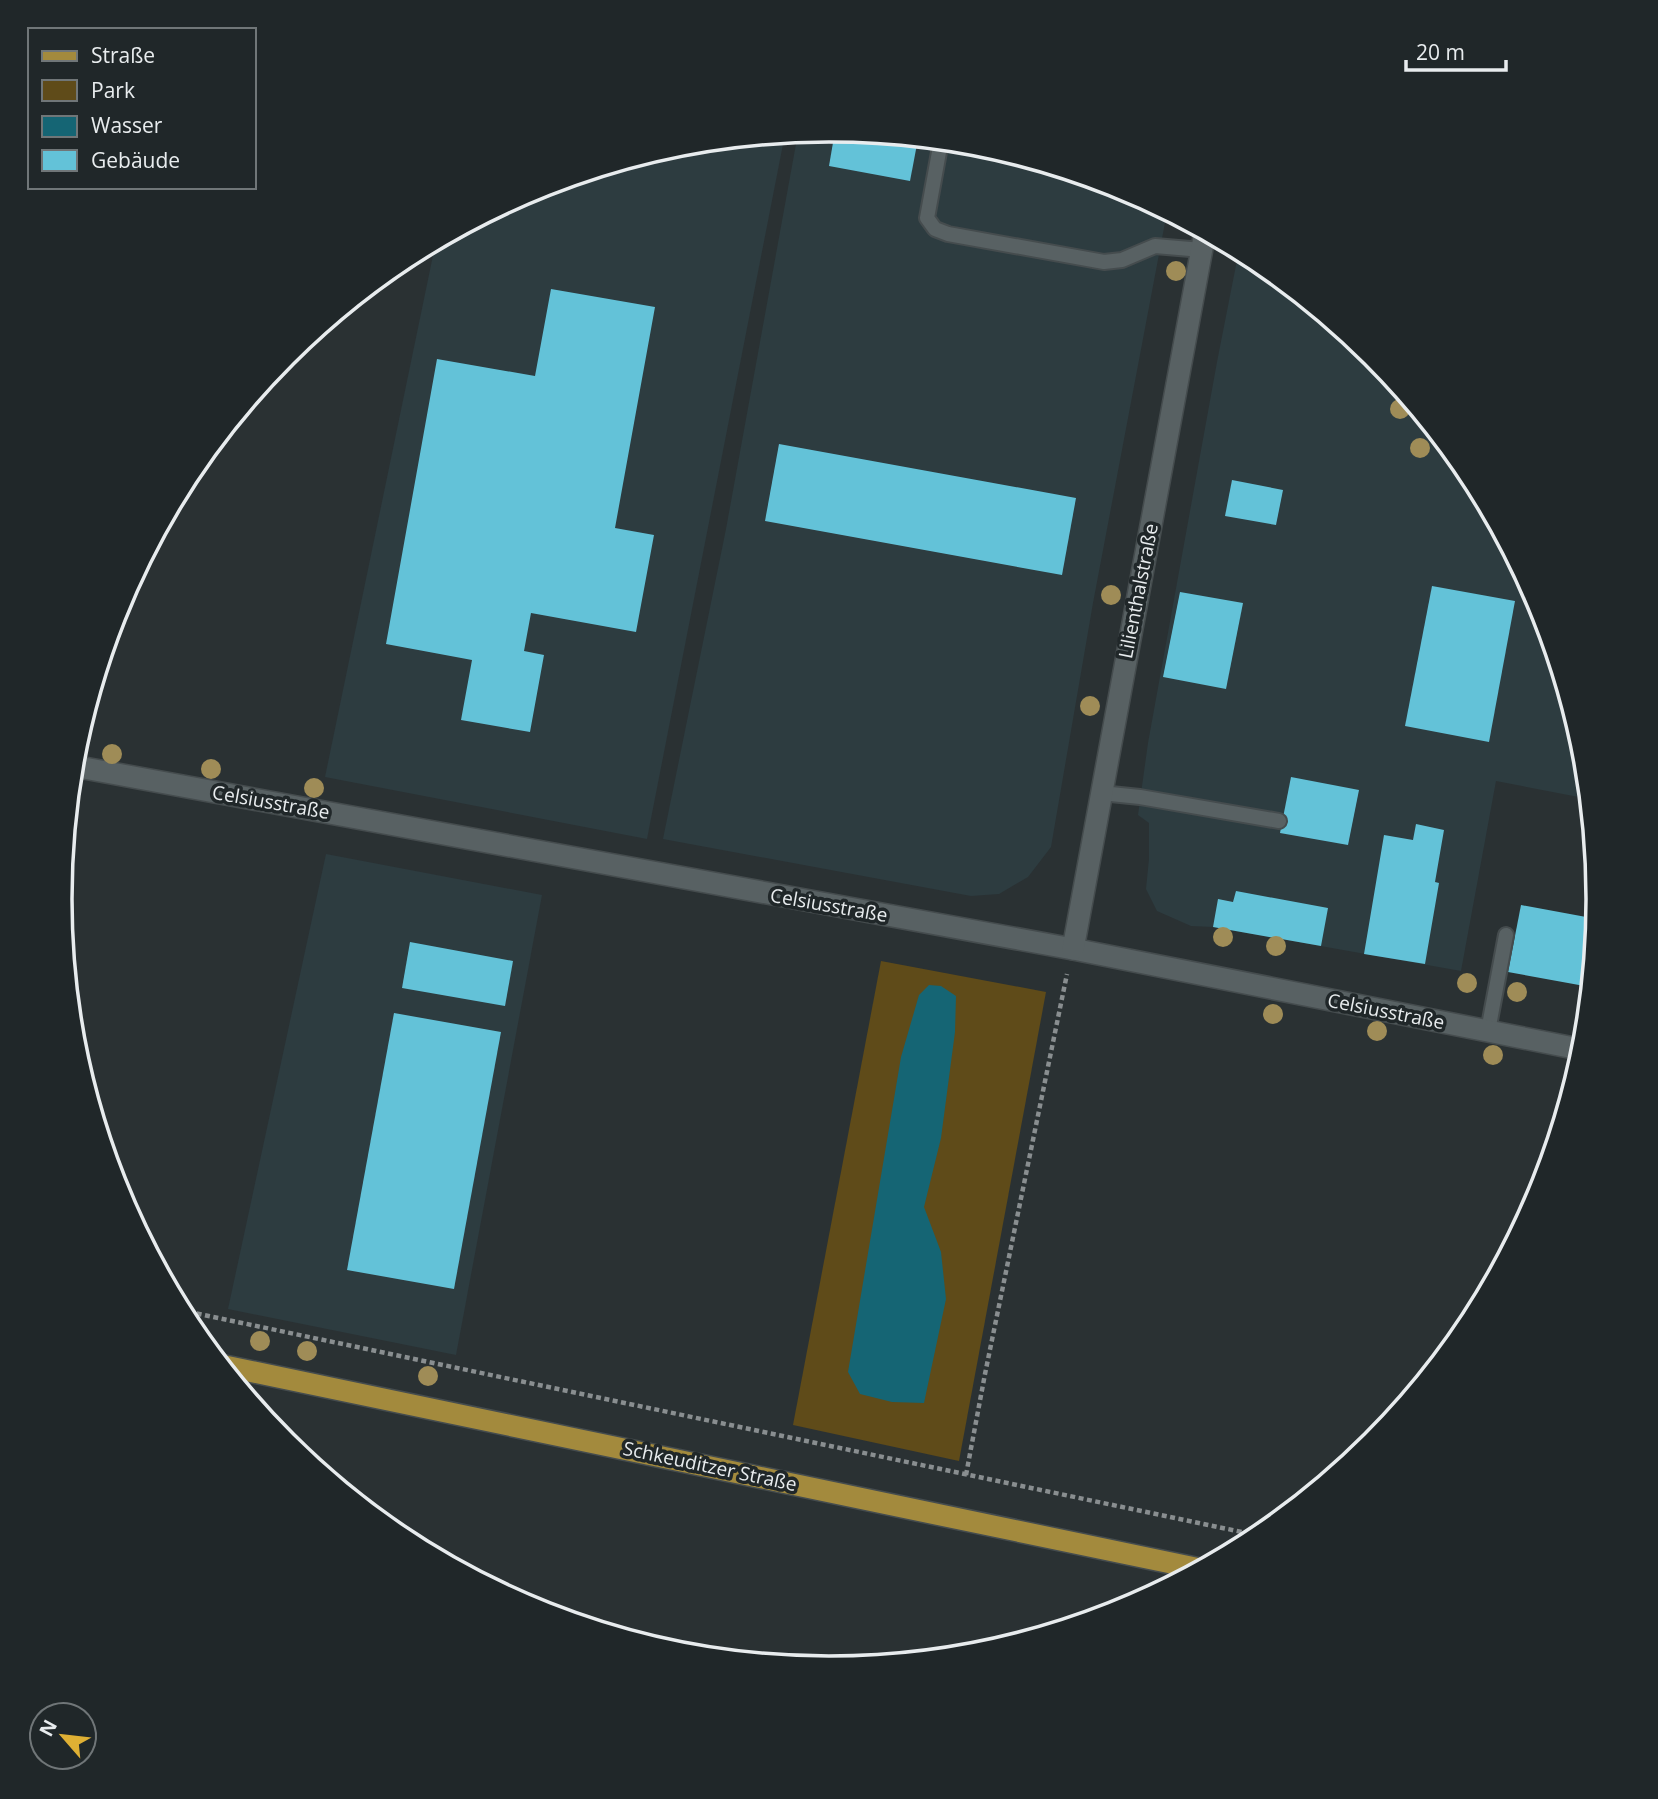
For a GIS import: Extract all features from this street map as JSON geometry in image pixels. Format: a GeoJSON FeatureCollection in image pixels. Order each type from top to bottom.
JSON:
{"type":"FeatureCollection","features":[{"type":"Feature","properties":{"kind":"main road","name":"Schkeuditzer Straße"},"geometry":{"type":"LineString","coordinates":[[235,1368],[1187,1566]]}},
{"type":"Feature","properties":{"kind":"street","name":"Lilienthalstraße"},"geometry":{"type":"LineString","coordinates":[[1073,949],[1203,241]]}},
{"type":"Feature","properties":{"kind":"street","name":"Celsiusstraße"},"geometry":{"type":"LineString","coordinates":[[83,768],[1073,949],[1572,1048]]}},
{"type":"Feature","properties":{"kind":"lane"},"geometry":{"type":"LineString","coordinates":[[939,151],[927,218],[935,229],[948,234],[1104,262],[1122,260],[1155,246],[1203,241]]}},
{"type":"Feature","properties":{"kind":"lane"},"geometry":{"type":"LineString","coordinates":[[1101,793],[1140,797],[1279,821]]}},
{"type":"Feature","properties":{"kind":"lane"},"geometry":{"type":"LineString","coordinates":[[1488,1031],[1506,935]]}},
{"type":"Feature","properties":{"kind":"path"},"geometry":{"type":"LineString","coordinates":[[965,1475],[1073,949]]}},
{"type":"Feature","properties":{"kind":"path"},"geometry":{"type":"LineString","coordinates":[[195,1313],[1244,1533]]}},
{"type":"Feature","properties":{"kind":"shaded area"},"geometry":{"type":"Polygon","coordinates":[[[796,143],[879,144],[977,157],[1072,182],[1165,221],[1093,603],[1051,847],[1028,877],[999,894],[971,896],[663,839],[726,529],[796,143]]]}},
{"type":"Feature","properties":{"kind":"shaded area"},"geometry":{"type":"Polygon","coordinates":[[[783,144],[647,839],[325,777],[433,254],[494,220],[586,182],[681,157],[783,144]]]}},
{"type":"Feature","properties":{"kind":"shaded area"},"geometry":{"type":"Polygon","coordinates":[[[1237,262],[1328,330],[1398,400],[1459,479],[1485,521],[1529,610],[1560,704],[1579,797],[1496,781],[1461,971],[1213,927],[1191,926],[1157,911],[1146,889],[1149,823],[1138,815],[1148,743],[1237,262]]]}},
{"type":"Feature","properties":{"kind":"shaded area"},"geometry":{"type":"Polygon","coordinates":[[[326,854],[542,895],[456,1355],[228,1309],[326,854]]]}},
{"type":"Feature","properties":{"kind":"green space"},"geometry":{"type":"Polygon","coordinates":[[[881,961],[1046,992],[959,1461],[793,1425],[881,961]]]}},
{"type":"Feature","properties":{"kind":"water"},"geometry":{"type":"Polygon","coordinates":[[[929,985],[941,986],[956,996],[955,1032],[941,1138],[924,1207],[941,1252],[946,1299],[924,1403],[892,1402],[860,1394],[848,1372],[901,1057],[919,995],[929,985]]]}},
{"type":"Feature","properties":{"kind":"building"},"geometry":{"type":"Polygon","coordinates":[[[833,142],[916,148],[910,181],[829,166],[833,142]]]}},
{"type":"Feature","properties":{"kind":"building"},"geometry":{"type":"Polygon","coordinates":[[[551,289],[655,307],[615,528],[654,535],[636,632],[531,613],[524,651],[544,655],[530,732],[461,720],[472,660],[386,644],[437,359],[535,376],[551,289]]]}},
{"type":"Feature","properties":{"kind":"building"},"geometry":{"type":"Polygon","coordinates":[[[779,444],[1076,498],[1062,575],[765,521],[779,444]]]}},
{"type":"Feature","properties":{"kind":"building"},"geometry":{"type":"Polygon","coordinates":[[[1232,480],[1283,490],[1276,525],[1225,516],[1232,480]]]}},
{"type":"Feature","properties":{"kind":"building"},"geometry":{"type":"Polygon","coordinates":[[[1432,586],[1515,601],[1489,742],[1405,726],[1432,586]]]}},
{"type":"Feature","properties":{"kind":"building"},"geometry":{"type":"Polygon","coordinates":[[[1180,592],[1243,603],[1226,689],[1163,677],[1180,592]]]}},
{"type":"Feature","properties":{"kind":"building"},"geometry":{"type":"Polygon","coordinates":[[[1291,777],[1359,790],[1348,845],[1280,833],[1291,777]]]}},
{"type":"Feature","properties":{"kind":"building"},"geometry":{"type":"Polygon","coordinates":[[[1416,824],[1444,830],[1435,882],[1439,883],[1425,964],[1364,954],[1384,835],[1413,840],[1416,824]]]}},
{"type":"Feature","properties":{"kind":"building"},"geometry":{"type":"Polygon","coordinates":[[[1236,891],[1328,908],[1321,946],[1213,927],[1218,899],[1233,902],[1236,891]]]}},
{"type":"Feature","properties":{"kind":"building"},"geometry":{"type":"Polygon","coordinates":[[[1521,905],[1586,917],[1581,985],[1508,972],[1521,905]]]}},
{"type":"Feature","properties":{"kind":"building"},"geometry":{"type":"Polygon","coordinates":[[[410,942],[513,961],[505,1006],[402,988],[410,942]]]}},
{"type":"Feature","properties":{"kind":"building"},"geometry":{"type":"Polygon","coordinates":[[[394,1013],[501,1032],[454,1289],[347,1270],[394,1013]]]}}]}
